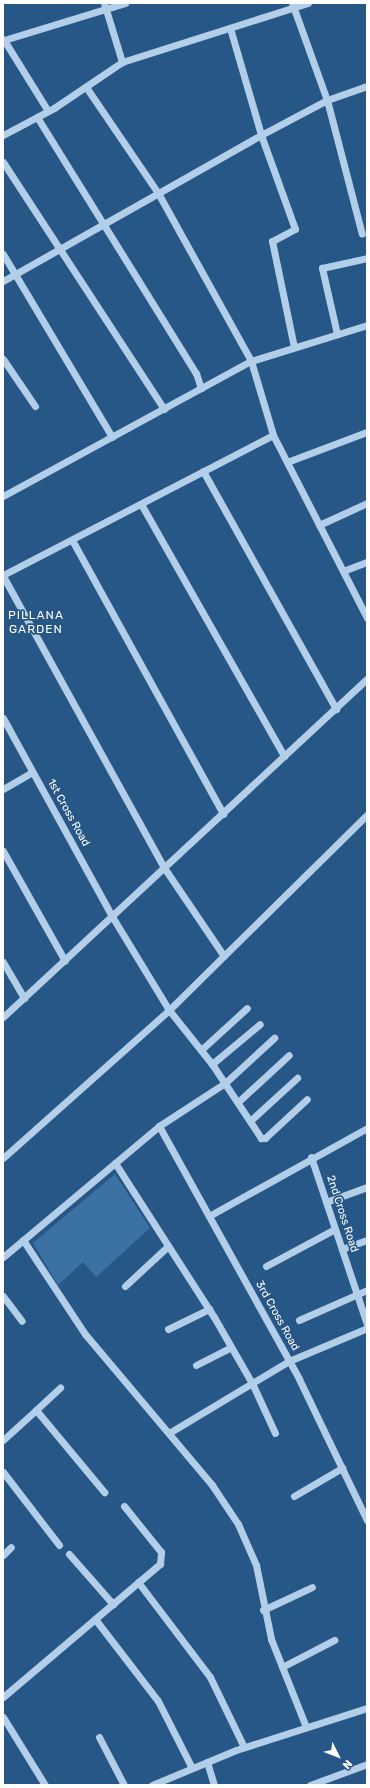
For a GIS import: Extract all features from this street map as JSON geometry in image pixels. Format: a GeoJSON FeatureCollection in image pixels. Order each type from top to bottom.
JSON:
{"type":"FeatureCollection","features":[{"type":"Feature","properties":{"kind":"street"},"geometry":{"type":"LineString","coordinates":[[48,111],[4,40],[105,6],[125,3]]}},
{"type":"Feature","properties":{"kind":"street"},"geometry":{"type":"LineString","coordinates":[[3,135],[48,111],[122,62],[230,28],[292,5],[308,3]]}},
{"type":"Feature","properties":{"kind":"street"},"geometry":{"type":"LineString","coordinates":[[292,5],[327,100],[362,234]]}},
{"type":"Feature","properties":{"kind":"street"},"geometry":{"type":"LineString","coordinates":[[105,6],[122,62]]}},
{"type":"Feature","properties":{"kind":"street"},"geometry":{"type":"LineString","coordinates":[[230,28],[261,135],[295,229],[272,241],[294,347]]}},
{"type":"Feature","properties":{"kind":"street"},"geometry":{"type":"LineString","coordinates":[[3,281],[261,135],[327,100],[367,86]]}},
{"type":"Feature","properties":{"kind":"street"},"geometry":{"type":"LineString","coordinates":[[86,87],[158,193],[252,360],[273,435],[367,618]]}},
{"type":"Feature","properties":{"kind":"street"},"geometry":{"type":"LineString","coordinates":[[37,117],[196,373],[201,388]]}},
{"type":"Feature","properties":{"kind":"street"},"geometry":{"type":"LineString","coordinates":[[3,162],[164,409]]}},
{"type":"Feature","properties":{"kind":"street"},"geometry":{"type":"LineString","coordinates":[[3,254],[112,437]]}},
{"type":"Feature","properties":{"kind":"street"},"geometry":{"type":"LineString","coordinates":[[337,334],[322,268],[367,258]]}},
{"type":"Feature","properties":{"kind":"street"},"geometry":{"type":"LineString","coordinates":[[3,496],[252,360],[367,324]]}},
{"type":"Feature","properties":{"kind":"street"},"geometry":{"type":"LineString","coordinates":[[3,359],[35,406]]}},
{"type":"Feature","properties":{"kind":"street"},"geometry":{"type":"LineString","coordinates":[[287,462],[367,432]]}},
{"type":"Feature","properties":{"kind":"street"},"geometry":{"type":"LineString","coordinates":[[224,956],[165,869],[3,576],[273,435]]}},
{"type":"Feature","properties":{"kind":"street"},"geometry":{"type":"LineString","coordinates":[[203,472],[336,709]]}},
{"type":"Feature","properties":{"kind":"street"},"geometry":{"type":"LineString","coordinates":[[319,525],[367,503]]}},
{"type":"Feature","properties":{"kind":"street"},"geometry":{"type":"LineString","coordinates":[[142,504],[284,756]]}},
{"type":"Feature","properties":{"kind":"street"},"geometry":{"type":"LineString","coordinates":[[72,540],[223,814]]}},
{"type":"Feature","properties":{"kind":"street"},"geometry":{"type":"LineString","coordinates":[[343,571],[367,562]]}},
{"type":"Feature","properties":{"kind":"street"},"geometry":{"type":"LineString","coordinates":[[3,1017],[113,918],[367,679]]}},
{"type":"Feature","properties":{"kind":"street","name":"1st Cross Road"},"geometry":{"type":"LineString","coordinates":[[3,718],[113,918],[169,1010],[212,1064],[250,1121],[265,1138],[307,1099]]}},
{"type":"Feature","properties":{"kind":"street"},"geometry":{"type":"LineString","coordinates":[[3,789],[32,772]]}},
{"type":"Feature","properties":{"kind":"street"},"geometry":{"type":"LineString","coordinates":[[3,1158],[169,1010],[367,815]]}},
{"type":"Feature","properties":{"kind":"street"},"geometry":{"type":"LineString","coordinates":[[3,851],[65,961]]}},
{"type":"Feature","properties":{"kind":"street"},"geometry":{"type":"LineString","coordinates":[[3,962],[24,998]]}},
{"type":"Feature","properties":{"kind":"street"},"geometry":{"type":"LineString","coordinates":[[200,1050],[247,1008]]}},
{"type":"Feature","properties":{"kind":"street"},"geometry":{"type":"LineString","coordinates":[[212,1064],[260,1024]]}},
{"type":"Feature","properties":{"kind":"street"},"geometry":{"type":"LineString","coordinates":[[3,1257],[159,1126],[225,1083],[274,1038]]}},
{"type":"Feature","properties":{"kind":"street"},"geometry":{"type":"LineString","coordinates":[[238,1102],[289,1055]]}},
{"type":"Feature","properties":{"kind":"street"},"geometry":{"type":"LineString","coordinates":[[250,1121],[297,1078]]}},
{"type":"Feature","properties":{"kind":"street","name":"3rd Cross Road"},"geometry":{"type":"LineString","coordinates":[[159,1126],[289,1361],[367,1520]]}},
{"type":"Feature","properties":{"kind":"street"},"geometry":{"type":"LineString","coordinates":[[209,1216],[311,1157],[367,1128]]}},
{"type":"Feature","properties":{"kind":"street","name":"2nd Cross Road"},"geometry":{"type":"LineString","coordinates":[[311,1157],[367,1324]]}},
{"type":"Feature","properties":{"kind":"street"},"geometry":{"type":"LineString","coordinates":[[115,1163],[209,1309],[252,1383],[275,1433]]}},
{"type":"Feature","properties":{"kind":"street"},"geometry":{"type":"LineString","coordinates":[[326,1202],[367,1187]]}},
{"type":"Feature","properties":{"kind":"street"},"geometry":{"type":"LineString","coordinates":[[266,1266],[335,1229]]}},
{"type":"Feature","properties":{"kind":"street"},"geometry":{"type":"LineString","coordinates":[[24,1240],[85,1334],[226,1503],[238,1524],[256,1565],[263,1610],[282,1667],[306,1727]]}},
{"type":"Feature","properties":{"kind":"street"},"geometry":{"type":"LineString","coordinates":[[342,1249],[367,1240]]}},
{"type":"Feature","properties":{"kind":"street"},"geometry":{"type":"LineString","coordinates":[[126,1286],[168,1246]]}},
{"type":"Feature","properties":{"kind":"street"},"geometry":{"type":"LineString","coordinates":[[299,1320],[367,1290]]}},
{"type":"Feature","properties":{"kind":"street"},"geometry":{"type":"LineString","coordinates":[[3,1296],[22,1321]]}},
{"type":"Feature","properties":{"kind":"street"},"geometry":{"type":"LineString","coordinates":[[168,1329],[209,1309]]}},
{"type":"Feature","properties":{"kind":"street"},"geometry":{"type":"LineString","coordinates":[[169,1433],[289,1361],[367,1328]]}},
{"type":"Feature","properties":{"kind":"street"},"geometry":{"type":"LineString","coordinates":[[196,1365],[231,1347]]}},
{"type":"Feature","properties":{"kind":"street"},"geometry":{"type":"LineString","coordinates":[[3,1440],[60,1388]]}},
{"type":"Feature","properties":{"kind":"street"},"geometry":{"type":"LineString","coordinates":[[36,1410],[104,1492]]}},
{"type":"Feature","properties":{"kind":"street"},"geometry":{"type":"LineString","coordinates":[[294,1496],[342,1468]]}},
{"type":"Feature","properties":{"kind":"street"},"geometry":{"type":"LineString","coordinates":[[3,1472],[58,1544]]}},
{"type":"Feature","properties":{"kind":"street"},"geometry":{"type":"LineString","coordinates":[[3,1697],[113,1604],[163,1558],[124,1506]]}},
{"type":"Feature","properties":{"kind":"street"},"geometry":{"type":"LineString","coordinates":[[3,1555],[11,1547]]}},
{"type":"Feature","properties":{"kind":"street"},"geometry":{"type":"LineString","coordinates":[[70,1554],[113,1604]]}},
{"type":"Feature","properties":{"kind":"street"},"geometry":{"type":"LineString","coordinates":[[138,1582],[210,1677],[244,1747]]}},
{"type":"Feature","properties":{"kind":"street"},"geometry":{"type":"LineString","coordinates":[[263,1610],[312,1587]]}},
{"type":"Feature","properties":{"kind":"street"},"geometry":{"type":"LineString","coordinates":[[95,1619],[158,1701],[192,1768]]}},
{"type":"Feature","properties":{"kind":"street"},"geometry":{"type":"LineString","coordinates":[[282,1667],[334,1640]]}},
{"type":"Feature","properties":{"kind":"street"},"geometry":{"type":"LineString","coordinates":[[152,1785],[244,1747],[367,1708]]}},
{"type":"Feature","properties":{"kind":"street"},"geometry":{"type":"LineString","coordinates":[[3,1717],[45,1785]]}},
{"type":"Feature","properties":{"kind":"street"},"geometry":{"type":"LineString","coordinates":[[99,1737],[124,1785]]}},
{"type":"Feature","properties":{"kind":"street"},"geometry":{"type":"LineString","coordinates":[[207,1762],[214,1785]]}},
{"type":"Feature","properties":{"kind":"street"},"geometry":{"type":"LineString","coordinates":[[310,1785],[367,1764]]}},
{"type":"Feature","properties":{"kind":"shaded area"},"geometry":{"type":"Polygon","coordinates":[[[115,1174],[150,1228],[96,1277],[83,1262],[58,1285],[33,1243],[115,1174]]]}},
{"type":"Feature","properties":{"kind":"district","name":"PILLANA GARDEN"},"geometry":{"type":"Point","coordinates":[36,623]}}]}
